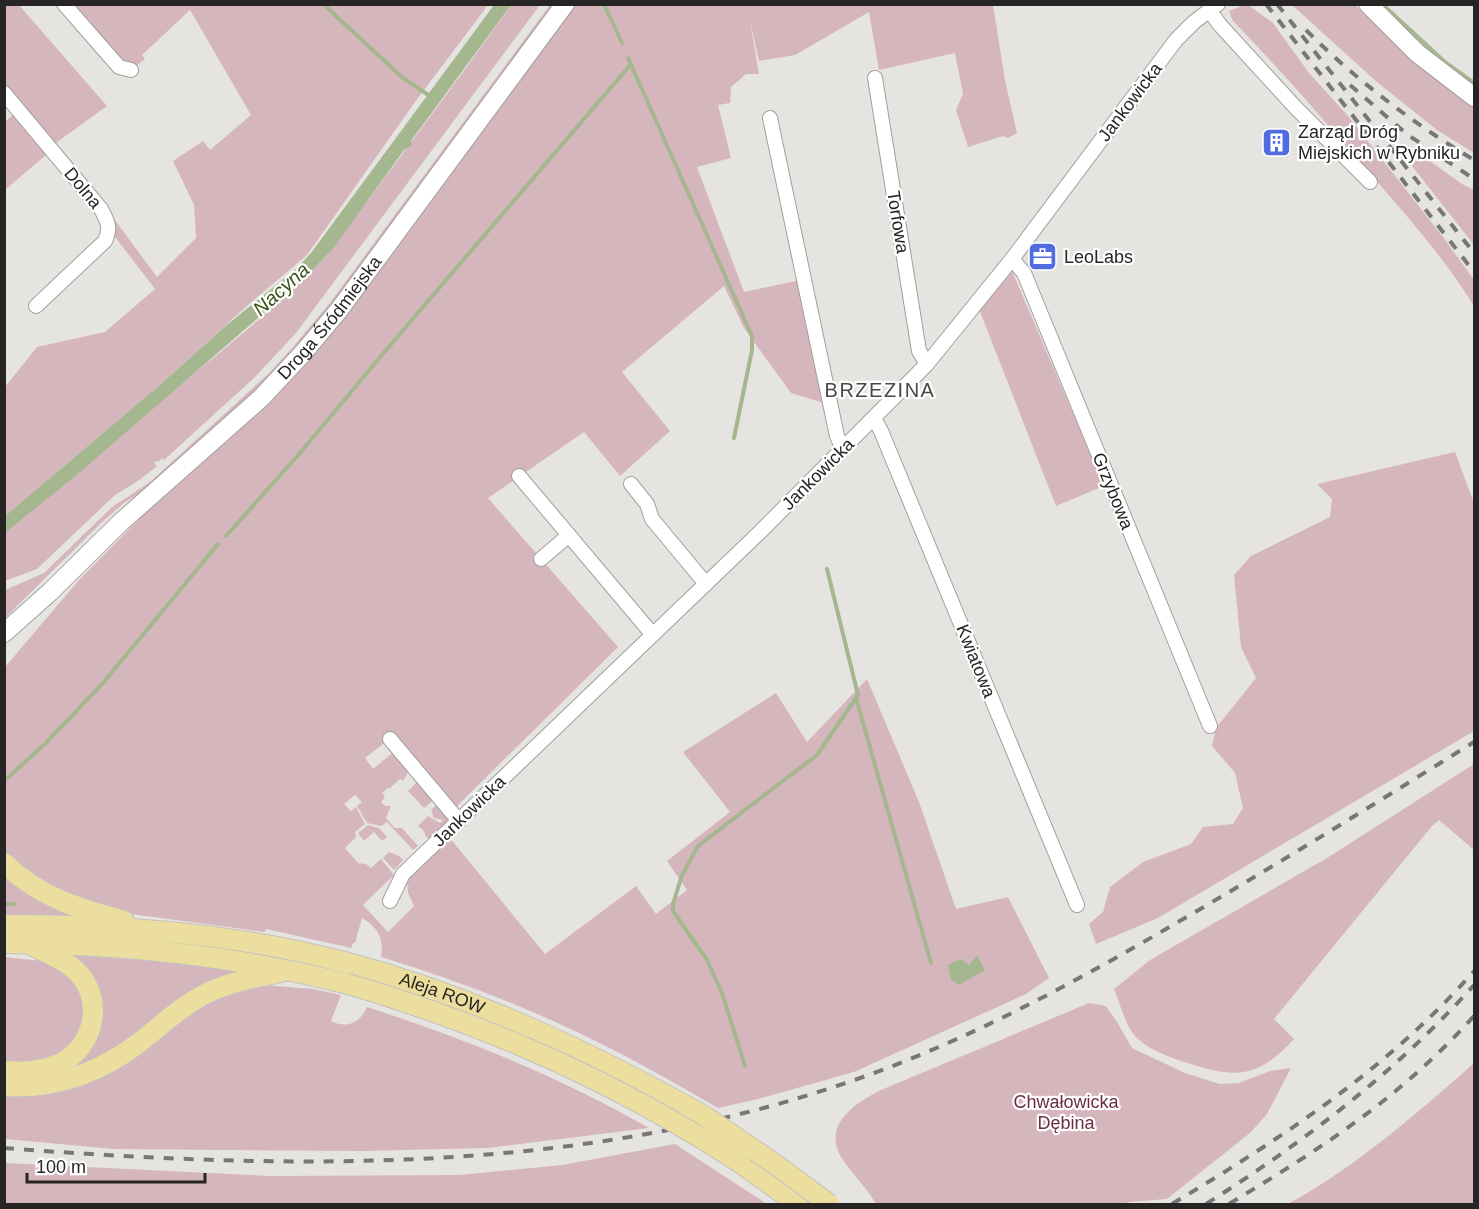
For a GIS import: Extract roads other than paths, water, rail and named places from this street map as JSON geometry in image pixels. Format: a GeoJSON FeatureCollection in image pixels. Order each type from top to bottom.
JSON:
{"type":"FeatureCollection","features":[{"type":"Feature","properties":{"kind":"main road","name":"Droga Śródmiejska"},"geometry":{"type":"LineString","coordinates":[[4,633],[108,535],[261,398],[303,353],[339,310],[565,4]]}},
{"type":"Feature","properties":{"kind":"main road"},"geometry":{"type":"LineString","coordinates":[[1368,4],[1418,53],[1474,97]]}},
{"type":"Feature","properties":{"kind":"main road","name":"Droga Śródmiejska"},"geometry":{"type":"LineString","coordinates":[[4,649],[50,592]]}},
{"type":"Feature","properties":{"kind":"main road"},"geometry":{"type":"LineString","coordinates":[[4,863],[36,889],[57,900],[80,909],[159,931]]}},
{"type":"Feature","properties":{"kind":"main road","name":"Aleja ROW"},"geometry":{"type":"LineString","coordinates":[[4,924],[159,931],[246,942],[348,963],[428,988],[493,1011],[612,1065],[706,1117],[829,1204]]}},
{"type":"Feature","properties":{"kind":"main road","name":"Aleja ROW"},"geometry":{"type":"LineString","coordinates":[[4,943],[108,946],[170,951],[289,970],[345,983],[455,1018],[577,1069],[690,1130],[798,1204]]}},
{"type":"Feature","properties":{"kind":"main road"},"geometry":{"type":"LineString","coordinates":[[4,1071],[28,1071],[66,1060],[86,1040],[93,1022],[92,999],[82,977],[67,964],[27,943]]}},
{"type":"Feature","properties":{"kind":"main road"},"geometry":{"type":"LineString","coordinates":[[4,1086],[49,1084],[85,1075],[126,1053],[199,997],[229,984],[289,970]]}},
{"type":"Feature","properties":{"kind":"street"},"geometry":{"type":"LineString","coordinates":[[64,4],[119,67],[131,70]]}},
{"type":"Feature","properties":{"kind":"street","name":"Jankowicka"},"geometry":{"type":"LineString","coordinates":[[390,901],[403,874],[706,584],[927,364],[1012,259],[1176,40],[1194,21],[1214,7],[1220,25],[1295,107],[1370,182]]}},
{"type":"Feature","properties":{"kind":"street","name":"Torfowa"},"geometry":{"type":"LineString","coordinates":[[875,78],[919,351],[927,364]]}},
{"type":"Feature","properties":{"kind":"street","name":"Dolna"},"geometry":{"type":"LineString","coordinates":[[4,93],[101,209],[110,224],[110,231],[105,241],[36,306]]}},
{"type":"Feature","properties":{"kind":"street"},"geometry":{"type":"LineString","coordinates":[[770,118],[837,436],[843,449]]}},
{"type":"Feature","properties":{"kind":"street","name":"Grzybowa"},"geometry":{"type":"LineString","coordinates":[[1012,259],[1024,273],[1210,726]]}},
{"type":"Feature","properties":{"kind":"street","name":"Kwiatowa"},"geometry":{"type":"LineString","coordinates":[[874,418],[1077,905]]}},
{"type":"Feature","properties":{"kind":"street"},"geometry":{"type":"LineString","coordinates":[[519,476],[653,635]]}},
{"type":"Feature","properties":{"kind":"street"},"geometry":{"type":"LineString","coordinates":[[631,484],[647,504],[652,519],[706,584]]}},
{"type":"Feature","properties":{"kind":"street"},"geometry":{"type":"LineString","coordinates":[[541,559],[569,535]]}},
{"type":"Feature","properties":{"kind":"street"},"geometry":{"type":"LineString","coordinates":[[390,739],[459,821]]}},
{"type":"Feature","properties":{"kind":"water","name":"Nacyna"},"geometry":{"type":"Polygon","coordinates":[[[494,5],[511,5],[411,141],[412,145],[404,150],[332,250],[309,274],[79,473],[5,533],[5,516],[161,384],[222,329],[297,268],[311,253],[494,5]]]}},
{"type":"Feature","properties":{"kind":"water"},"geometry":{"type":"Polygon","coordinates":[[[977,955],[985,970],[959,985],[951,980],[948,965],[961,959],[969,965],[977,955]]]}},
{"type":"Feature","properties":{"kind":"waterway"},"geometry":{"type":"LineString","coordinates":[[323,4],[403,78],[430,96]]}},
{"type":"Feature","properties":{"kind":"waterway"},"geometry":{"type":"LineString","coordinates":[[604,4],[622,43]]}},
{"type":"Feature","properties":{"kind":"waterway"},"geometry":{"type":"LineString","coordinates":[[1383,5],[1446,63],[1474,83]]}},
{"type":"Feature","properties":{"kind":"waterway"},"geometry":{"type":"LineString","coordinates":[[628,58],[752,336],[752,350],[734,438]]}},
{"type":"Feature","properties":{"kind":"waterway"},"geometry":{"type":"LineString","coordinates":[[226,536],[300,453],[631,64]]}},
{"type":"Feature","properties":{"kind":"waterway"},"geometry":{"type":"LineString","coordinates":[[4,781],[44,745],[103,683],[218,544]]}},
{"type":"Feature","properties":{"kind":"waterway"},"geometry":{"type":"LineString","coordinates":[[745,1066],[722,993],[707,960],[673,911],[673,904],[682,875],[698,846],[817,755],[858,695],[827,569]]}},
{"type":"Feature","properties":{"kind":"waterway"},"geometry":{"type":"LineString","coordinates":[[856,698],[931,963]]}},
{"type":"Feature","properties":{"kind":"waterway"},"geometry":{"type":"LineString","coordinates":[[4,904],[14,904]]}},
{"type":"Feature","properties":{"kind":"railway"},"geometry":{"type":"LineString","coordinates":[[1266,4],[1474,272]]}},
{"type":"Feature","properties":{"kind":"railway"},"geometry":{"type":"LineString","coordinates":[[1277,4],[1474,253]]}},
{"type":"Feature","properties":{"kind":"railway"},"geometry":{"type":"LineString","coordinates":[[1306,30],[1386,100],[1429,132],[1474,160]]}},
{"type":"Feature","properties":{"kind":"railway"},"geometry":{"type":"LineString","coordinates":[[1350,85],[1408,135],[1474,179]]}},
{"type":"Feature","properties":{"kind":"railway"},"geometry":{"type":"LineString","coordinates":[[4,1148],[117,1156],[229,1160],[341,1161],[453,1157],[564,1147],[674,1129],[782,1103],[928,1052],[1037,1000],[1215,900],[1474,742]]}},
{"type":"Feature","properties":{"kind":"railway"},"geometry":{"type":"LineString","coordinates":[[1172,1204],[1293,1127],[1370,1070],[1441,1006],[1474,971]]}},
{"type":"Feature","properties":{"kind":"railway"},"geometry":{"type":"LineString","coordinates":[[1206,1204],[1278,1156],[1348,1104],[1413,1047],[1474,985]]}},
{"type":"Feature","properties":{"kind":"railway"},"geometry":{"type":"LineString","coordinates":[[1229,1204],[1296,1163],[1359,1120],[1418,1072],[1474,1016]]}},
{"type":"Feature","properties":{"kind":"place","name":"Zarząd Dróg Miejskich w Rybniku"},"geometry":{"type":"Point","coordinates":[1277,142]}},
{"type":"Feature","properties":{"kind":"place","name":"LeoLabs"},"geometry":{"type":"Point","coordinates":[1043,257]}},
{"type":"Feature","properties":{"kind":"district","name":"BRZEZINA"},"geometry":{"type":"Point","coordinates":[880,390]}},
{"type":"Feature","properties":{"kind":"park label","name":"Chwałowicka Dębina"},"geometry":{"type":"Point","coordinates":[1066,1112]}}]}
